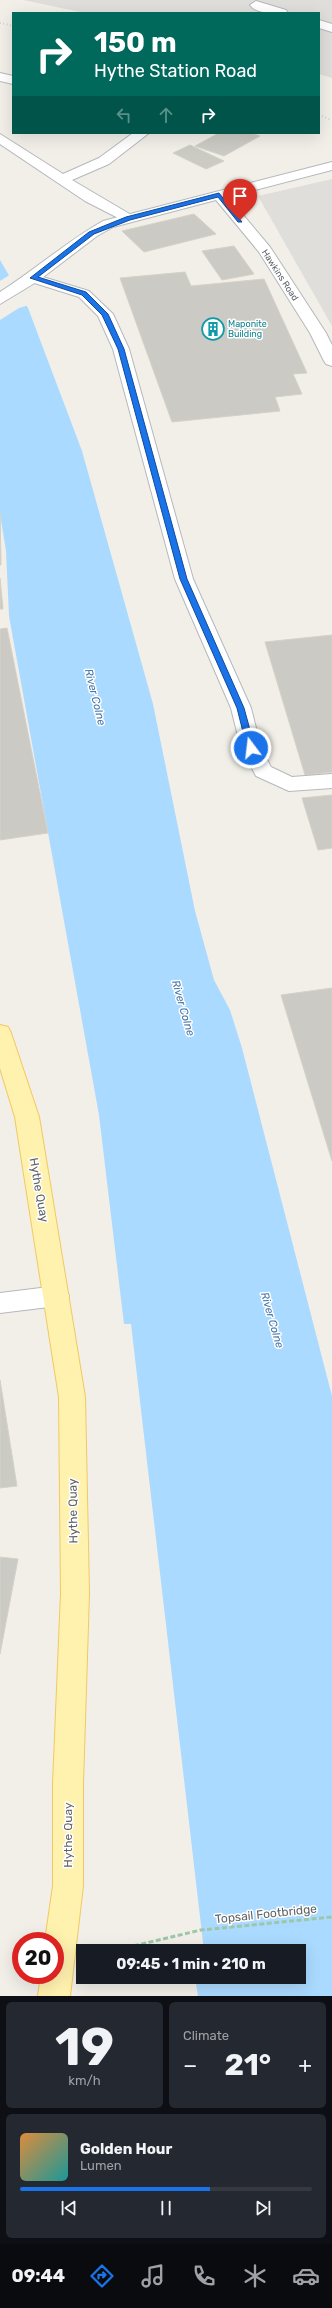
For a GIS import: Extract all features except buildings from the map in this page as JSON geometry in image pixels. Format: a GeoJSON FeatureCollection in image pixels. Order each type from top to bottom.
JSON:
{"type":"FeatureCollection","features":[{"type":"Feature","properties":{"kind":"main road","name":"Hythe Quay"},"geometry":{"type":"LineString","coordinates":[[0,1033],[27,1117],[57,1296],[72,1397],[75,1593],[68,1784],[68,1886],[54,1996]]}},
{"type":"Feature","properties":{"kind":"street"},"geometry":{"type":"LineString","coordinates":[[256,5],[279,12]]}},
{"type":"Feature","properties":{"kind":"street"},"geometry":{"type":"LineString","coordinates":[[320,24],[332,28]]}},
{"type":"Feature","properties":{"kind":"street"},"geometry":{"type":"LineString","coordinates":[[0,77],[12,80]]}},
{"type":"Feature","properties":{"kind":"street"},"geometry":{"type":"LineString","coordinates":[[62,179],[104,161],[141,134]]}},
{"type":"Feature","properties":{"kind":"street"},"geometry":{"type":"LineString","coordinates":[[0,138],[90,198],[128,218]]}},
{"type":"Feature","properties":{"kind":"street"},"geometry":{"type":"LineString","coordinates":[[0,299],[26,282],[92,233],[128,218],[332,166]]}},
{"type":"Feature","properties":{"kind":"street","name":"Hawkins Road"},"geometry":{"type":"LineString","coordinates":[[219,195],[264,250],[318,333],[332,361]]}},
{"type":"Feature","properties":{"kind":"street"},"geometry":{"type":"LineString","coordinates":[[26,282],[84,294],[105,314],[121,349],[184,579],[240,708],[251,748],[263,771],[289,784],[332,781]]}},
{"type":"Feature","properties":{"kind":"street"},"geometry":{"type":"LineString","coordinates":[[0,1303],[57,1296]]}},
{"type":"Feature","properties":{"kind":"path","name":"Topsail Footbridge"},"geometry":{"type":"LineString","coordinates":[[137,1944],[201,1930],[332,1918]]}},
{"type":"Feature","properties":{"kind":"shaded area"},"geometry":{"type":"Polygon","coordinates":[[[23,0],[332,0],[332,78],[320,74],[320,12],[80,12],[23,0]]]}},
{"type":"Feature","properties":{"kind":"shaded area"},"geometry":{"type":"Polygon","coordinates":[[[332,179],[332,326],[258,196],[332,179]]]}},
{"type":"Feature","properties":{"kind":"water","name":"River Colne"},"geometry":{"type":"Polygon","coordinates":[[[0,260],[28,308],[82,451],[153,704],[195,911],[214,980],[230,1010],[242,1048],[332,1396],[332,1996],[198,1996],[196,1984],[306,1984],[306,1944],[203,1944],[131,1324],[124,1324],[99,1115],[9,616],[6,551],[0,514],[0,260]]]}},
{"type":"Feature","properties":{"kind":"pier"},"geometry":{"type":"Polygon","coordinates":[[[11,274],[29,305],[19,308],[0,320],[0,281],[11,274]]]}},
{"type":"Feature","properties":{"kind":"railway"},"geometry":{"type":"LineString","coordinates":[[0,23],[12,26]]}},
{"type":"Feature","properties":{"kind":"railway"},"geometry":{"type":"LineString","coordinates":[[320,115],[332,120]]}},
{"type":"Feature","properties":{"kind":"place","name":"Maponite Building"},"geometry":{"type":"Point","coordinates":[213,329]}},
{"type":"Feature","properties":{"kind":"route"},"geometry":{"type":"LineString","coordinates":[[240,220],[219,195],[128,218],[108,224],[92,233],[33,278],[84,294],[105,314],[121,349],[184,579],[240,708],[251,748]]}}]}
